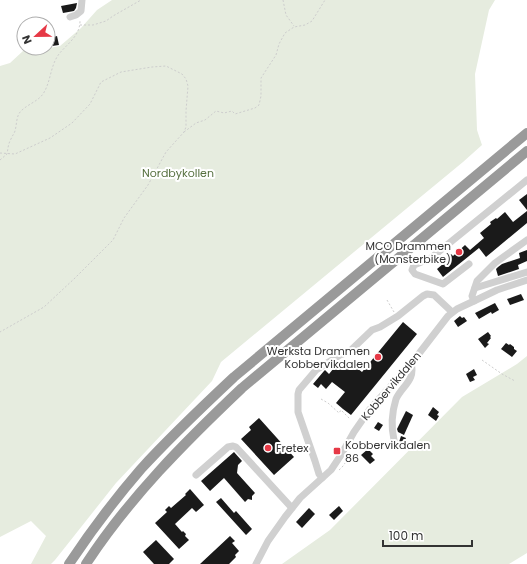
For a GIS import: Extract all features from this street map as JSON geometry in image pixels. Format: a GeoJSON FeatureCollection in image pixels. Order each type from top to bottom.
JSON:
{"type":"FeatureCollection","features":[{"type":"Feature","properties":{"kind":"highway"},"geometry":{"type":"LineString","coordinates":[[485,168],[527,125]]}},
{"type":"Feature","properties":{"kind":"highway"},"geometry":{"type":"LineString","coordinates":[[69,564],[97,524],[141,470],[195,413],[240,372],[527,133]]}},
{"type":"Feature","properties":{"kind":"highway"},"geometry":{"type":"LineString","coordinates":[[86,564],[109,531],[151,479],[204,424],[248,383],[527,152]]}},
{"type":"Feature","properties":{"kind":"street"},"geometry":{"type":"LineString","coordinates":[[70,17],[81,11],[82,0]]}},
{"type":"Feature","properties":{"kind":"street"},"geometry":{"type":"LineString","coordinates":[[469,264],[443,284],[416,274],[412,270],[414,265],[431,258],[527,180]]}},
{"type":"Feature","properties":{"kind":"street"},"geometry":{"type":"LineString","coordinates":[[474,301],[472,296],[478,281],[495,263],[527,240]]}},
{"type":"Feature","properties":{"kind":"street"},"geometry":{"type":"LineString","coordinates":[[475,288],[527,272]]}},
{"type":"Feature","properties":{"kind":"street","name":"Kobbervikdalen"},"geometry":{"type":"LineString","coordinates":[[256,564],[277,528],[292,508],[300,498],[331,470],[370,408],[411,363],[452,312],[497,290],[527,280]]}},
{"type":"Feature","properties":{"kind":"street"},"geometry":{"type":"LineString","coordinates":[[322,478],[319,474],[298,412],[299,390],[316,370],[340,355],[349,352],[372,330],[398,316],[423,296],[427,294],[434,295],[452,312]]}},
{"type":"Feature","properties":{"kind":"street"},"geometry":{"type":"LineString","coordinates":[[394,440],[392,425],[394,407],[397,398],[411,378],[411,363]]}},
{"type":"Feature","properties":{"kind":"street"},"geometry":{"type":"LineString","coordinates":[[196,475],[228,447],[236,447],[292,508]]}},
{"type":"Feature","properties":{"kind":"path"},"geometry":{"type":"LineString","coordinates":[[80,25],[93,25],[106,21],[141,0]]}},
{"type":"Feature","properties":{"kind":"path"},"geometry":{"type":"LineString","coordinates":[[283,0],[286,15],[294,26]]}},
{"type":"Feature","properties":{"kind":"path"},"geometry":{"type":"LineString","coordinates":[[0,332],[44,308],[113,240],[124,218],[148,185],[166,152],[184,132],[196,123],[205,120],[216,111],[224,113],[232,111],[235,114],[255,108],[259,105],[262,96],[261,78],[276,54],[285,33],[294,26],[305,26],[312,21],[325,0]]}},
{"type":"Feature","properties":{"kind":"path"},"geometry":{"type":"LineString","coordinates":[[0,160],[7,154],[10,141],[15,133],[17,117],[20,112],[38,100],[43,94],[58,55],[78,32],[81,11]]}},
{"type":"Feature","properties":{"kind":"path"},"geometry":{"type":"LineString","coordinates":[[0,153],[15,154],[32,147],[50,138],[72,123],[90,104],[101,82],[121,72],[152,67],[166,66],[182,74],[186,79],[188,86],[186,126],[184,132]]}},
{"type":"Feature","properties":{"kind":"path"},"geometry":{"type":"LineString","coordinates":[[387,300],[395,313]]}},
{"type":"Feature","properties":{"kind":"path"},"geometry":{"type":"LineString","coordinates":[[482,360],[515,381]]}},
{"type":"Feature","properties":{"kind":"path"},"geometry":{"type":"LineString","coordinates":[[321,399],[339,413],[341,410],[350,419]]}},
{"type":"Feature","properties":{"kind":"path"},"geometry":{"type":"LineString","coordinates":[[335,474],[341,469],[350,452]]}},
{"type":"Feature","properties":{"kind":"green space","name":"Nordbykollen"},"geometry":{"type":"Polygon","coordinates":[[[112,0],[495,0],[489,10],[475,74],[477,130],[482,145],[221,362],[212,381],[116,483],[55,560],[51,564],[31,564],[46,536],[31,521],[0,537],[0,66],[10,63],[18,56],[56,56],[56,47],[60,46],[81,28],[97,10],[112,0]]]}},
{"type":"Feature","properties":{"kind":"green space"},"geometry":{"type":"Polygon","coordinates":[[[527,356],[527,553],[509,564],[282,564],[330,530],[462,397],[517,364],[527,356]]]}},
{"type":"Feature","properties":{"kind":"building"},"geometry":{"type":"Polygon","coordinates":[[[77,3],[74,11],[63,13],[61,6],[77,3]]]}},
{"type":"Feature","properties":{"kind":"building"},"geometry":{"type":"Polygon","coordinates":[[[57,36],[59,45],[56,45],[57,36]]]}},
{"type":"Feature","properties":{"kind":"building"},"geometry":{"type":"Polygon","coordinates":[[[527,194],[527,210],[519,200],[527,194]]]}},
{"type":"Feature","properties":{"kind":"building"},"geometry":{"type":"Polygon","coordinates":[[[527,211],[527,223],[486,257],[479,248],[443,277],[437,269],[449,259],[447,257],[451,254],[453,256],[465,245],[470,250],[484,238],[480,233],[491,224],[490,222],[496,218],[497,219],[505,212],[513,222],[527,211]]]}},
{"type":"Feature","properties":{"kind":"building"},"geometry":{"type":"Polygon","coordinates":[[[527,250],[527,261],[518,265],[519,269],[498,276],[496,269],[498,267],[502,264],[520,258],[519,253],[527,250]]]}},
{"type":"Feature","properties":{"kind":"building"},"geometry":{"type":"Polygon","coordinates":[[[521,294],[524,300],[510,305],[507,299],[521,294]]]}},
{"type":"Feature","properties":{"kind":"building"},"geometry":{"type":"Polygon","coordinates":[[[495,303],[499,310],[492,314],[491,312],[479,319],[475,313],[495,303]]]}},
{"type":"Feature","properties":{"kind":"building"},"geometry":{"type":"Polygon","coordinates":[[[460,316],[462,318],[464,317],[467,321],[458,327],[454,321],[460,316]]]}},
{"type":"Feature","properties":{"kind":"building"},"geometry":{"type":"Polygon","coordinates":[[[403,322],[417,334],[351,415],[336,403],[345,392],[332,382],[326,389],[321,384],[318,388],[313,384],[325,370],[329,374],[338,363],[343,368],[348,361],[362,372],[403,322]]]}},
{"type":"Feature","properties":{"kind":"building"},"geometry":{"type":"Polygon","coordinates":[[[488,332],[491,338],[487,343],[489,344],[485,348],[478,339],[488,332]]]}},
{"type":"Feature","properties":{"kind":"building"},"geometry":{"type":"Polygon","coordinates":[[[506,343],[509,345],[510,344],[517,351],[512,357],[501,349],[506,343]]]}},
{"type":"Feature","properties":{"kind":"building"},"geometry":{"type":"Polygon","coordinates":[[[474,369],[477,375],[473,377],[475,380],[470,382],[466,374],[474,369]]]}},
{"type":"Feature","properties":{"kind":"building"},"geometry":{"type":"Polygon","coordinates":[[[433,407],[439,412],[437,415],[439,416],[436,421],[428,415],[433,407]]]}},
{"type":"Feature","properties":{"kind":"building"},"geometry":{"type":"Polygon","coordinates":[[[406,411],[413,415],[404,435],[398,432],[397,429],[406,411]]]}},
{"type":"Feature","properties":{"kind":"building","name":"Fretex"},"geometry":{"type":"Polygon","coordinates":[[[259,418],[294,457],[274,475],[241,439],[251,430],[249,427],[259,418]]]}},
{"type":"Feature","properties":{"kind":"building"},"geometry":{"type":"Polygon","coordinates":[[[378,422],[383,425],[379,431],[374,428],[378,422]]]}},
{"type":"Feature","properties":{"kind":"building"},"geometry":{"type":"Polygon","coordinates":[[[401,436],[406,438],[402,447],[398,451],[394,446],[399,442],[401,436]]]}},
{"type":"Feature","properties":{"kind":"building"},"geometry":{"type":"Polygon","coordinates":[[[368,449],[373,454],[371,456],[375,460],[370,464],[361,455],[368,449]]]}},
{"type":"Feature","properties":{"kind":"building"},"geometry":{"type":"Polygon","coordinates":[[[234,452],[242,461],[238,465],[237,473],[255,493],[252,496],[252,500],[248,499],[245,502],[224,478],[210,491],[201,481],[234,452]]]}},
{"type":"Feature","properties":{"kind":"building"},"geometry":{"type":"Polygon","coordinates":[[[190,489],[204,505],[196,512],[192,508],[175,524],[182,532],[183,531],[186,534],[185,536],[189,540],[179,549],[155,523],[167,512],[165,510],[169,506],[171,508],[186,495],[185,494],[190,489]]]}},
{"type":"Feature","properties":{"kind":"building"},"geometry":{"type":"Polygon","coordinates":[[[221,498],[234,513],[236,511],[252,529],[246,535],[216,502],[221,498]]]}},
{"type":"Feature","properties":{"kind":"building"},"geometry":{"type":"Polygon","coordinates":[[[339,506],[343,511],[334,520],[329,515],[339,506]]]}},
{"type":"Feature","properties":{"kind":"building"},"geometry":{"type":"Polygon","coordinates":[[[309,508],[315,514],[302,528],[296,522],[309,508]]]}},
{"type":"Feature","properties":{"kind":"building"},"geometry":{"type":"Polygon","coordinates":[[[230,536],[235,541],[232,543],[239,551],[235,555],[236,557],[229,564],[200,564],[230,536]]]}},
{"type":"Feature","properties":{"kind":"building"},"geometry":{"type":"Polygon","coordinates":[[[156,540],[174,559],[169,564],[154,564],[143,552],[156,540]]]}},
{"type":"Feature","properties":{"kind":"place","name":"MCO Drammen (Monsterbike)"},"geometry":{"type":"Point","coordinates":[459,252]}},
{"type":"Feature","properties":{"kind":"place","name":"Werksta Drammen Kobbervikdalen"},"geometry":{"type":"Point","coordinates":[378,357]}},
{"type":"Feature","properties":{"kind":"place","name":"Fretex"},"geometry":{"type":"Point","coordinates":[268,448]}},
{"type":"Feature","properties":{"kind":"place","name":"Kobbervikdalen 86"},"geometry":{"type":"Point","coordinates":[337,451]}}]}
